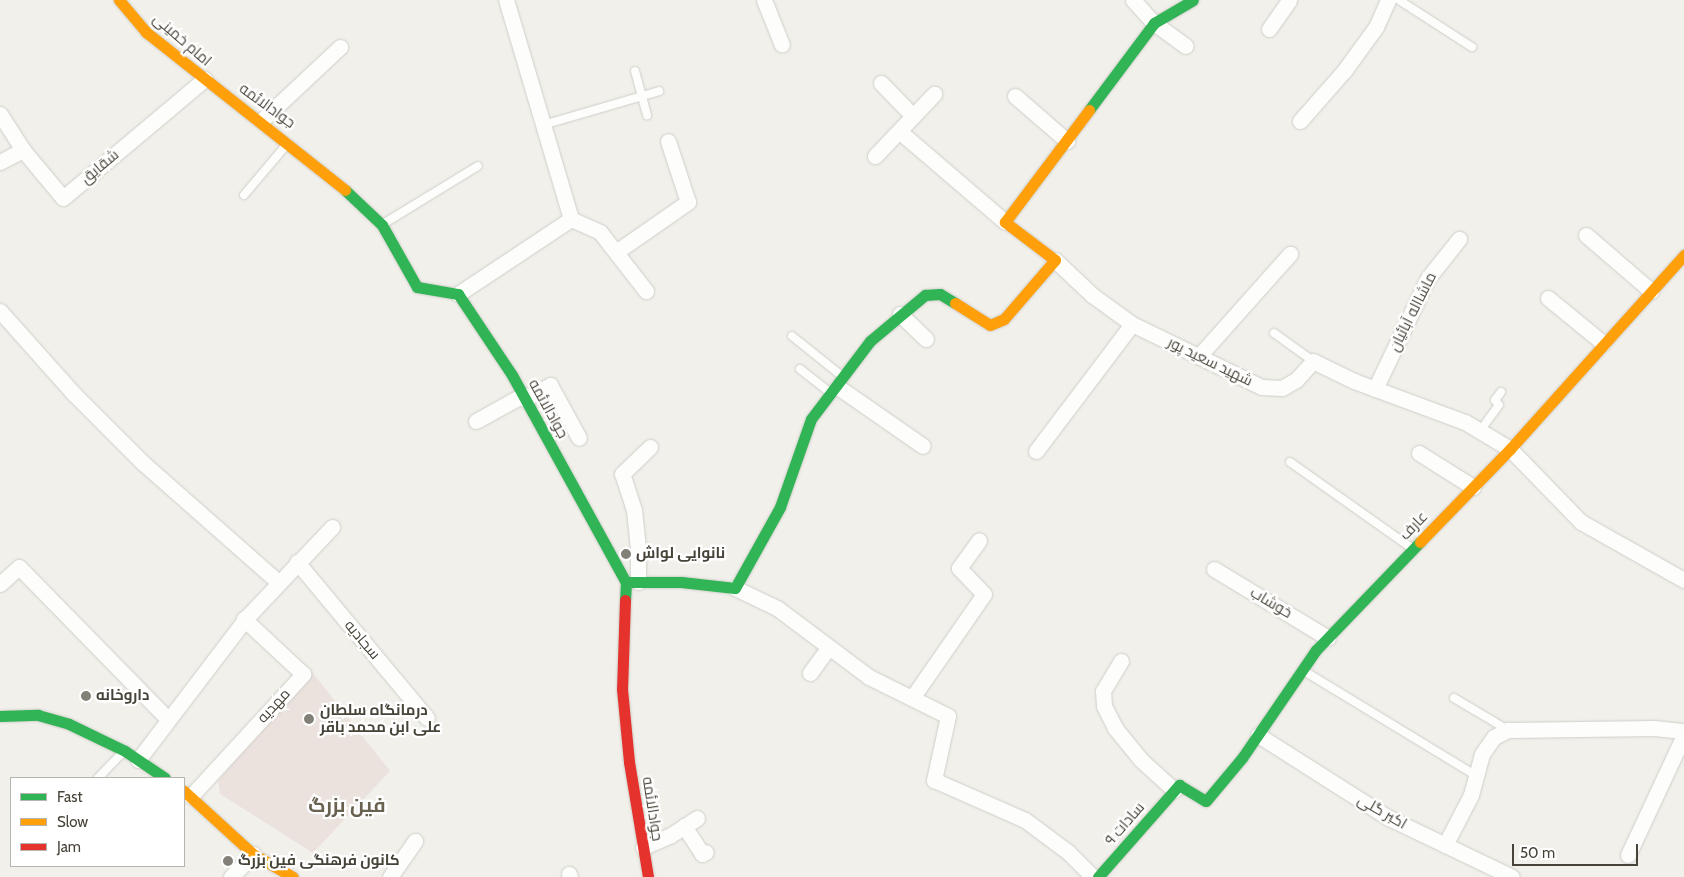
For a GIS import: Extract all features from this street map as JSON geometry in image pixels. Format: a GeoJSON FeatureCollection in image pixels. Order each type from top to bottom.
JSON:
{"type":"FeatureCollection","features":[{"type":"Feature","properties":{"kind":"street","name":"امام خمینی"},"geometry":{"type":"LineString","coordinates":[[119,0],[146,32],[205,79]]}},
{"type":"Feature","properties":{"kind":"street"},"geometry":{"type":"LineString","coordinates":[[506,0],[571,219],[600,232],[646,291]]}},
{"type":"Feature","properties":{"kind":"street"},"geometry":{"type":"LineString","coordinates":[[764,0],[782,45]]}},
{"type":"Feature","properties":{"kind":"street"},"geometry":{"type":"LineString","coordinates":[[1133,0],[1154,23],[1186,46]]}},
{"type":"Feature","properties":{"kind":"street"},"geometry":{"type":"LineString","coordinates":[[1005,222],[1154,23],[1193,0]]}},
{"type":"Feature","properties":{"kind":"street"},"geometry":{"type":"LineString","coordinates":[[1269,29],[1289,0]]}},
{"type":"Feature","properties":{"kind":"street"},"geometry":{"type":"LineString","coordinates":[[1300,121],[1370,34],[1388,0]]}},
{"type":"Feature","properties":{"kind":"street"},"geometry":{"type":"LineString","coordinates":[[262,120],[340,47]]}},
{"type":"Feature","properties":{"kind":"street","name":"جوادالائمه"},"geometry":{"type":"LineString","coordinates":[[205,79],[290,141],[382,225],[417,287],[458,294],[524,397],[632,582],[622,689],[648,877]]}},
{"type":"Feature","properties":{"kind":"street","name":"شقایق"},"geometry":{"type":"LineString","coordinates":[[23,150],[63,198],[205,79]]}},
{"type":"Feature","properties":{"kind":"street"},"geometry":{"type":"LineString","coordinates":[[881,83],[913,116]]}},
{"type":"Feature","properties":{"kind":"street"},"geometry":{"type":"LineString","coordinates":[[876,156],[934,94]]}},
{"type":"Feature","properties":{"kind":"street"},"geometry":{"type":"LineString","coordinates":[[1015,96],[1067,141]]}},
{"type":"Feature","properties":{"kind":"street"},"geometry":{"type":"LineString","coordinates":[[0,114],[23,150],[0,162]]}},
{"type":"Feature","properties":{"kind":"street"},"geometry":{"type":"LineString","coordinates":[[735,588],[780,507],[796,469],[811,420],[838,387],[870,341],[925,295],[940,294],[990,325],[1004,319],[1054,260],[1005,222],[898,132]]}},
{"type":"Feature","properties":{"kind":"street"},"geometry":{"type":"LineString","coordinates":[[616,252],[688,202],[668,141]]}},
{"type":"Feature","properties":{"kind":"street"},"geometry":{"type":"LineString","coordinates":[[458,294],[571,219]]}},
{"type":"Feature","properties":{"kind":"street"},"geometry":{"type":"LineString","coordinates":[[1586,235],[1651,291]]}},
{"type":"Feature","properties":{"kind":"street","name":"ماشااله آبائیان"},"geometry":{"type":"LineString","coordinates":[[1375,389],[1428,278],[1459,239]]}},
{"type":"Feature","properties":{"kind":"street"},"geometry":{"type":"LineString","coordinates":[[1199,356],[1290,254]]}},
{"type":"Feature","properties":{"kind":"street","name":"عارف"},"geometry":{"type":"LineString","coordinates":[[1174,790],[1179,785],[1206,801],[1258,735],[1302,670],[1328,638],[1510,449],[1603,343],[1684,255]]}},
{"type":"Feature","properties":{"kind":"street","name":"شهید سعید پور"},"geometry":{"type":"LineString","coordinates":[[1054,260],[1092,295],[1132,324],[1262,387],[1282,388],[1296,380],[1313,361]]}},
{"type":"Feature","properties":{"kind":"street"},"geometry":{"type":"LineString","coordinates":[[1548,298],[1603,343]]}},
{"type":"Feature","properties":{"kind":"street"},"geometry":{"type":"LineString","coordinates":[[0,310],[73,393],[142,462],[278,582]]}},
{"type":"Feature","properties":{"kind":"street"},"geometry":{"type":"LineString","coordinates":[[900,314],[926,339]]}},
{"type":"Feature","properties":{"kind":"street"},"geometry":{"type":"LineString","coordinates":[[1036,450],[1132,324]]}},
{"type":"Feature","properties":{"kind":"street"},"geometry":{"type":"LineString","coordinates":[[1313,361],[1375,389],[1480,431],[1510,449],[1581,522],[1684,580]]}},
{"type":"Feature","properties":{"kind":"street"},"geometry":{"type":"LineString","coordinates":[[476,421],[550,385],[579,438]]}},
{"type":"Feature","properties":{"kind":"street"},"geometry":{"type":"LineString","coordinates":[[838,387],[923,446]]}},
{"type":"Feature","properties":{"kind":"street"},"geometry":{"type":"LineString","coordinates":[[650,447],[622,474],[634,510],[638,548],[632,582],[735,588],[777,608],[869,677],[948,716],[934,780],[1025,820],[1068,852],[1093,877]]}},
{"type":"Feature","properties":{"kind":"street"},"geometry":{"type":"LineString","coordinates":[[1419,453],[1473,487]]}},
{"type":"Feature","properties":{"kind":"street"},"geometry":{"type":"LineString","coordinates":[[138,760],[244,620],[332,527]]}},
{"type":"Feature","properties":{"kind":"street"},"geometry":{"type":"LineString","coordinates":[[912,698],[984,594],[959,568],[979,540]]}},
{"type":"Feature","properties":{"kind":"street","name":"سجادیه"},"geometry":{"type":"LineString","coordinates":[[298,562],[427,718]]}},
{"type":"Feature","properties":{"kind":"street"},"geometry":{"type":"LineString","coordinates":[[0,584],[18,567],[168,719]]}},
{"type":"Feature","properties":{"kind":"street","name":"خوشاب"},"geometry":{"type":"LineString","coordinates":[[1214,569],[1328,638]]}},
{"type":"Feature","properties":{"kind":"street","name":"مهدیه"},"geometry":{"type":"LineString","coordinates":[[187,794],[303,674],[244,620]]}},
{"type":"Feature","properties":{"kind":"street"},"geometry":{"type":"LineString","coordinates":[[810,673],[828,648]]}},
{"type":"Feature","properties":{"kind":"street"},"geometry":{"type":"LineString","coordinates":[[1121,661],[1103,691],[1104,706],[1135,762],[1174,790]]}},
{"type":"Feature","properties":{"kind":"street"},"geometry":{"type":"LineString","coordinates":[[2,717],[38,715],[55,719],[124,751],[164,777]]}},
{"type":"Feature","properties":{"kind":"street"},"geometry":{"type":"LineString","coordinates":[[1445,845],[1471,795],[1482,754],[1494,737],[1508,730],[1654,728],[1684,731]]}},
{"type":"Feature","properties":{"kind":"street","name":"اکبر گلی"},"geometry":{"type":"LineString","coordinates":[[1258,735],[1389,818],[1512,877]]}},
{"type":"Feature","properties":{"kind":"street"},"geometry":{"type":"LineString","coordinates":[[1628,855],[1684,736]]}},
{"type":"Feature","properties":{"kind":"street","name":"سادات ۹"},"geometry":{"type":"LineString","coordinates":[[1098,877],[1174,790]]}},
{"type":"Feature","properties":{"kind":"street"},"geometry":{"type":"LineString","coordinates":[[187,794],[253,854],[293,877]]}},
{"type":"Feature","properties":{"kind":"street"},"geometry":{"type":"LineString","coordinates":[[643,847],[697,818]]}},
{"type":"Feature","properties":{"kind":"street"},"geometry":{"type":"LineString","coordinates":[[684,826],[702,854],[706,852]]}},
{"type":"Feature","properties":{"kind":"street"},"geometry":{"type":"LineString","coordinates":[[390,877],[415,841]]}},
{"type":"Feature","properties":{"kind":"street"},"geometry":{"type":"LineString","coordinates":[[230,877],[253,854]]}},
{"type":"Feature","properties":{"kind":"lane"},"geometry":{"type":"LineString","coordinates":[[1400,0],[1472,47]]}},
{"type":"Feature","properties":{"kind":"lane"},"geometry":{"type":"LineString","coordinates":[[635,71],[647,115]]}},
{"type":"Feature","properties":{"kind":"lane"},"geometry":{"type":"LineString","coordinates":[[543,125],[659,91]]}},
{"type":"Feature","properties":{"kind":"lane"},"geometry":{"type":"LineString","coordinates":[[244,195],[290,141]]}},
{"type":"Feature","properties":{"kind":"lane"},"geometry":{"type":"LineString","coordinates":[[382,225],[478,166]]}},
{"type":"Feature","properties":{"kind":"lane"},"geometry":{"type":"LineString","coordinates":[[1274,333],[1313,361]]}},
{"type":"Feature","properties":{"kind":"lane"},"geometry":{"type":"LineString","coordinates":[[792,336],[838,387]]}},
{"type":"Feature","properties":{"kind":"lane"},"geometry":{"type":"LineString","coordinates":[[800,369],[838,387]]}},
{"type":"Feature","properties":{"kind":"lane"},"geometry":{"type":"LineString","coordinates":[[1480,431],[1499,405],[1494,400],[1501,392]]}},
{"type":"Feature","properties":{"kind":"lane"},"geometry":{"type":"LineString","coordinates":[[1290,462],[1413,549]]}},
{"type":"Feature","properties":{"kind":"lane"},"geometry":{"type":"LineString","coordinates":[[1302,670],[1475,775]]}},
{"type":"Feature","properties":{"kind":"lane"},"geometry":{"type":"LineString","coordinates":[[1454,698],[1508,730]]}},
{"type":"Feature","properties":{"kind":"lane"},"geometry":{"type":"LineString","coordinates":[[99,777],[124,751]]}},
{"type":"Feature","properties":{"kind":"shaded area","name":"درمانگاه سلطان علی ابن محمد باقر"},"geometry":{"type":"Polygon","coordinates":[[[309,668],[390,771],[313,853],[220,794],[218,781],[309,668]]]}},
{"type":"Feature","properties":{"kind":"traffic: fast"},"geometry":{"type":"LineString","coordinates":[[1089,110],[1154,23],[1193,0]]}},
{"type":"Feature","properties":{"kind":"traffic: fast"},"geometry":{"type":"LineString","coordinates":[[345,190],[382,225],[417,287],[458,294],[512,375],[626,582],[625,600]]}},
{"type":"Feature","properties":{"kind":"traffic: fast"},"geometry":{"type":"LineString","coordinates":[[626,582],[681,582],[735,588],[780,507],[811,419],[870,341],[925,295],[940,294],[955,303]]}},
{"type":"Feature","properties":{"kind":"traffic: fast"},"geometry":{"type":"LineString","coordinates":[[1098,877],[1179,785],[1206,801],[1242,758],[1316,650],[1420,542]]}},
{"type":"Feature","properties":{"kind":"traffic: fast"},"geometry":{"type":"LineString","coordinates":[[0,716],[38,715],[69,724],[125,751],[164,777]]}},
{"type":"Feature","properties":{"kind":"traffic: slow"},"geometry":{"type":"LineString","coordinates":[[119,0],[146,32],[345,190]]}},
{"type":"Feature","properties":{"kind":"traffic: slow"},"geometry":{"type":"LineString","coordinates":[[955,303],[990,325],[1004,319],[1055,260],[1005,222],[1089,110]]}},
{"type":"Feature","properties":{"kind":"traffic: slow"},"geometry":{"type":"LineString","coordinates":[[1420,542],[1510,449],[1684,255]]}},
{"type":"Feature","properties":{"kind":"traffic: slow"},"geometry":{"type":"LineString","coordinates":[[185,792],[253,854],[293,877]]}},
{"type":"Feature","properties":{"kind":"traffic: jam"},"geometry":{"type":"LineString","coordinates":[[625,600],[622,689],[629,762],[648,877]]}},
{"type":"Feature","properties":{"kind":"place","name":"نانوایی لواش"},"geometry":{"type":"Point","coordinates":[626,554]}},
{"type":"Feature","properties":{"kind":"place","name":"داروخانه"},"geometry":{"type":"Point","coordinates":[86,696]}},
{"type":"Feature","properties":{"kind":"place","name":"درمانگاه سلطان علی ابن محمد باقر"},"geometry":{"type":"Point","coordinates":[309,719]}},
{"type":"Feature","properties":{"kind":"place","name":"کانون فرهنگی فین بزرگ"},"geometry":{"type":"Point","coordinates":[228,861]}},
{"type":"Feature","properties":{"kind":"district","name":"فین بزرگ"},"geometry":{"type":"Point","coordinates":[347,805]}}]}
